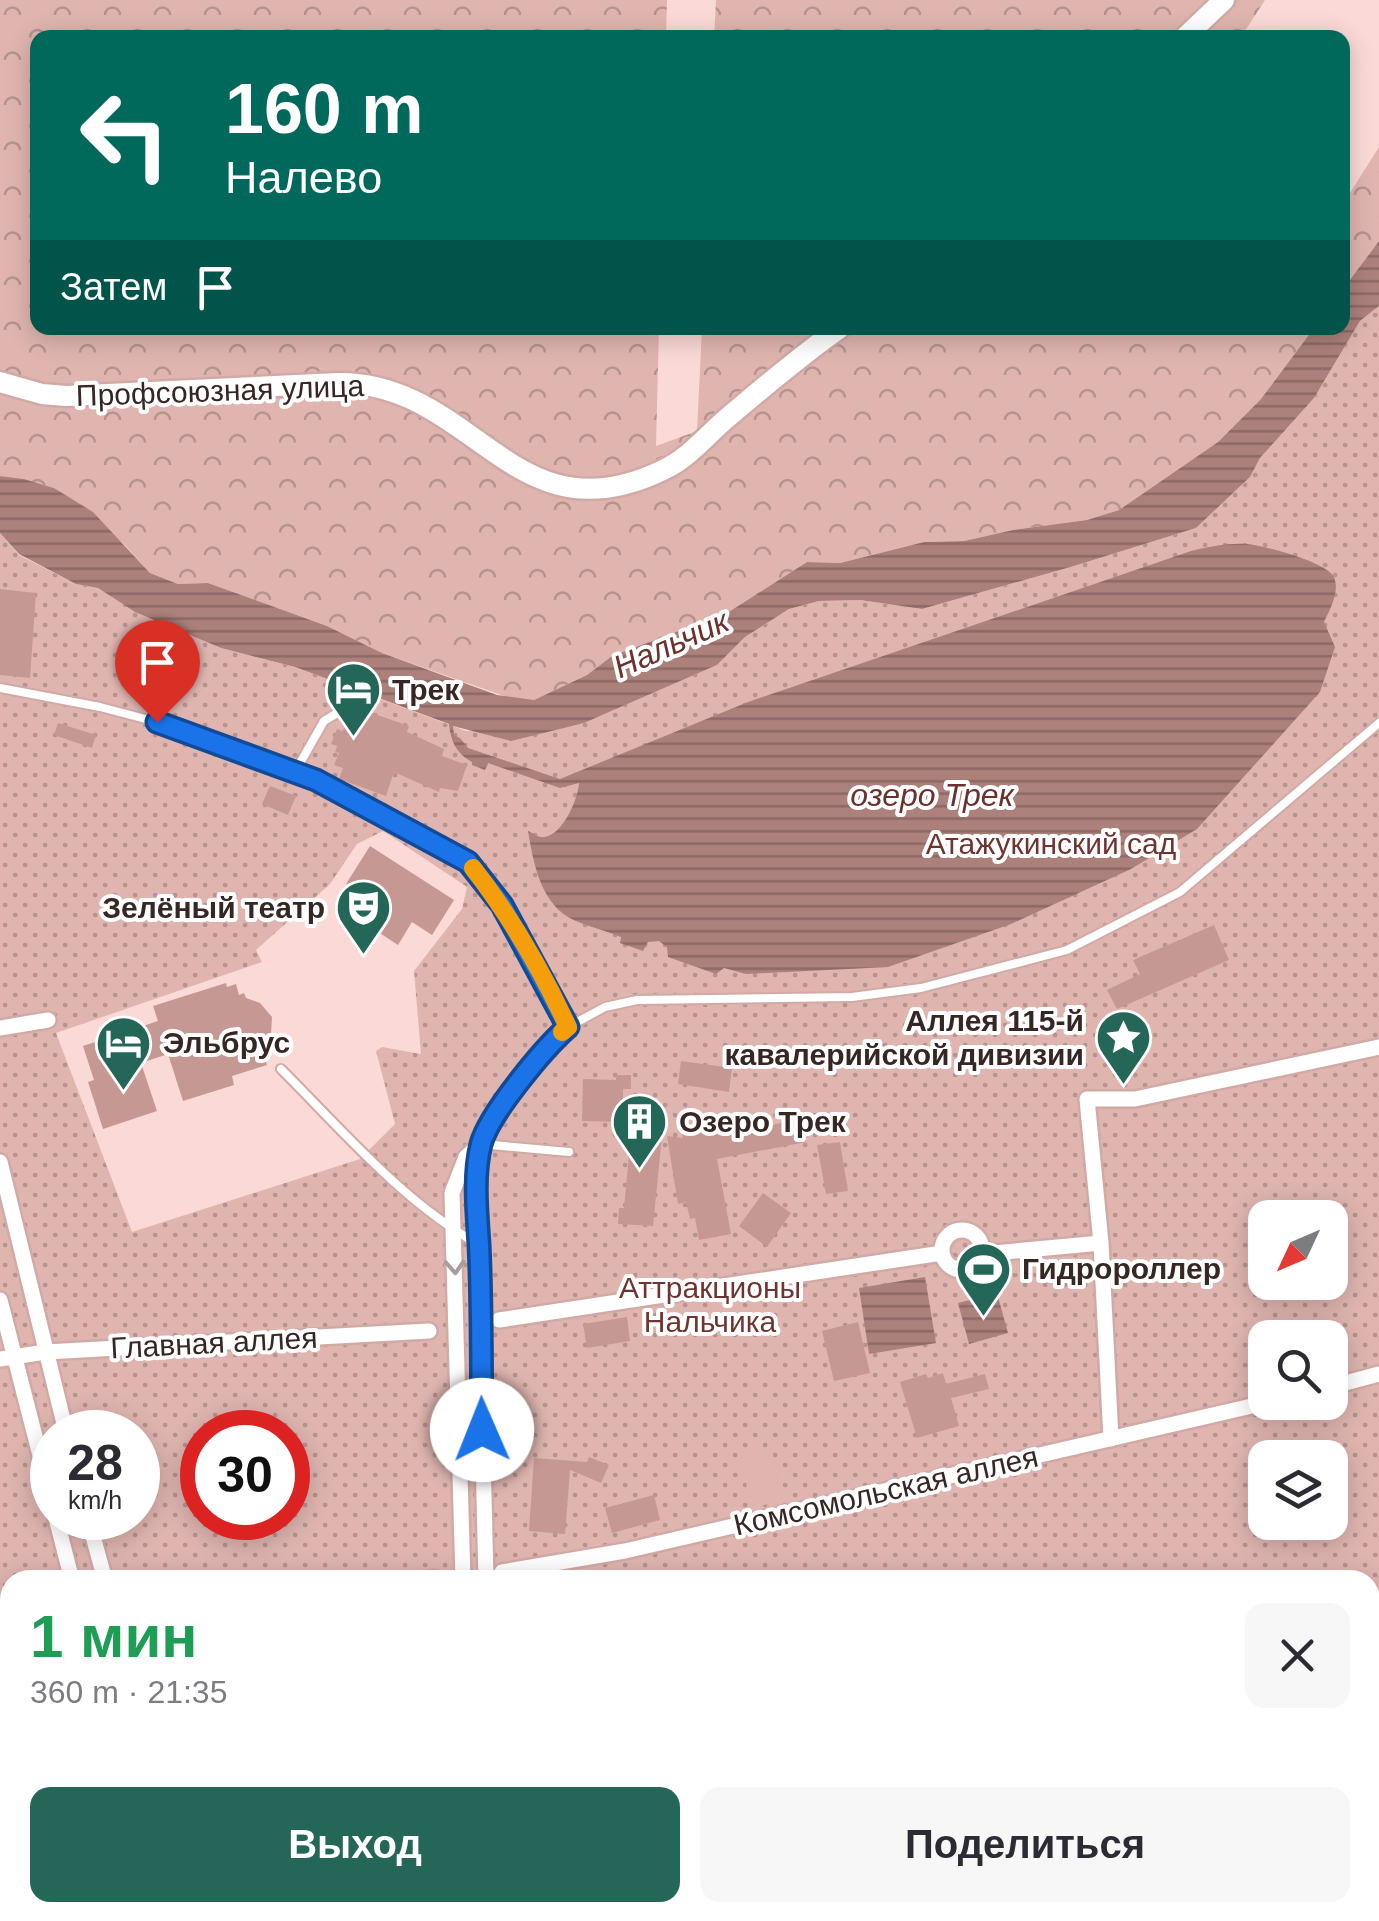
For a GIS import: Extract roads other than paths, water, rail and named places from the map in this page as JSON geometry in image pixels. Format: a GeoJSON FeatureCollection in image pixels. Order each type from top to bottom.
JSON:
{"type":"FeatureCollection","features":[{"type":"Feature","properties":{"kind":"street"},"geometry":{"type":"LineString","coordinates":[[1192,30],[1224,0]]}},
{"type":"Feature","properties":{"kind":"street","name":"Профсоюзная улица"},"geometry":{"type":"LineString","coordinates":[[0,382],[42,394],[66,396],[338,382],[382,387],[416,400],[466,430],[519,470],[545,482],[571,489],[608,490],[665,470],[694,450],[724,420],[831,335]]}},
{"type":"Feature","properties":{"kind":"street"},"geometry":{"type":"LineString","coordinates":[[0,1028],[48,1020]]}},
{"type":"Feature","properties":{"kind":"street"},"geometry":{"type":"LineString","coordinates":[[463,1570],[452,1193],[466,1157],[481,1144],[500,1110],[568,1027]]}},
{"type":"Feature","properties":{"kind":"street"},"geometry":{"type":"LineString","coordinates":[[1111,1438],[1102,1243],[1087,1099],[1135,1099],[1379,1047]]}},
{"type":"Feature","properties":{"kind":"street"},"geometry":{"type":"LineString","coordinates":[[481,1144],[474,1207],[486,1570]]}},
{"type":"Feature","properties":{"kind":"street"},"geometry":{"type":"LineString","coordinates":[[0,1162],[60,1410]]}},
{"type":"Feature","properties":{"kind":"street"},"geometry":{"type":"LineString","coordinates":[[966,1230],[979,1240],[982,1254],[974,1266],[961,1270],[948,1265],[942,1253],[947,1235],[966,1230]]}},
{"type":"Feature","properties":{"kind":"street"},"geometry":{"type":"LineString","coordinates":[[982,1254],[1102,1243]]}},
{"type":"Feature","properties":{"kind":"street"},"geometry":{"type":"LineString","coordinates":[[499,1320],[942,1253]]}},
{"type":"Feature","properties":{"kind":"street"},"geometry":{"type":"LineString","coordinates":[[0,1300],[8,1358],[30,1430]]}},
{"type":"Feature","properties":{"kind":"street","name":"Главная аллея"},"geometry":{"type":"LineString","coordinates":[[8,1358],[45,1352],[429,1331]]}},
{"type":"Feature","properties":{"kind":"street"},"geometry":{"type":"LineString","coordinates":[[1348,1382],[1379,1374]]}},
{"type":"Feature","properties":{"kind":"street","name":"Комсомольская аллея"},"geometry":{"type":"LineString","coordinates":[[514,1570],[625,1551],[1248,1407]]}},
{"type":"Feature","properties":{"kind":"street"},"geometry":{"type":"LineString","coordinates":[[62,1540],[69,1570]]}},
{"type":"Feature","properties":{"kind":"street"},"geometry":{"type":"LineString","coordinates":[[94,1540],[102,1570]]}},
{"type":"Feature","properties":{"kind":"lane"},"geometry":{"type":"LineString","coordinates":[[0,688],[157,722],[295,772],[468,862],[502,905],[568,1027],[605,1007],[638,1000],[852,997],[922,988],[1067,950],[1180,892],[1379,722]]}},
{"type":"Feature","properties":{"kind":"lane"},"geometry":{"type":"LineString","coordinates":[[295,772],[324,720],[357,701]]}},
{"type":"Feature","properties":{"kind":"lane"},"geometry":{"type":"LineString","coordinates":[[282,1069],[398,1183],[452,1229],[478,1244]]}},
{"type":"Feature","properties":{"kind":"lane"},"geometry":{"type":"LineString","coordinates":[[481,1144],[569,1152]]}},
{"type":"Feature","properties":{"kind":"water","name":"озеро Трек"},"geometry":{"type":"Polygon","coordinates":[[[1379,241],[1379,306],[1360,321],[1314,398],[1260,458],[1250,477],[1196,528],[922,609],[860,600],[819,601],[789,609],[745,637],[717,665],[584,723],[511,741],[453,726],[454,735],[468,748],[560,779],[748,702],[1191,551],[1254,545],[1307,560],[1329,571],[1336,583],[1335,594],[1324,622],[1335,647],[1320,692],[1197,829],[1131,869],[1011,924],[888,967],[746,974],[724,968],[716,974],[668,957],[667,947],[659,941],[648,942],[643,951],[620,943],[621,937],[558,910],[535,867],[528,831],[542,837],[557,830],[572,807],[579,783],[560,788],[488,763],[485,770],[472,765],[455,746],[449,724],[295,667],[221,648],[135,612],[98,588],[76,584],[19,554],[0,533],[0,476],[54,488],[93,512],[150,573],[178,584],[208,583],[497,695],[534,700],[587,675],[612,656],[727,613],[807,562],[840,563],[924,542],[964,541],[1087,520],[1119,510],[1218,442],[1261,399],[1309,335],[1350,335],[1350,280],[1379,241]]]}},
{"type":"Feature","properties":{"kind":"water"},"geometry":{"type":"Polygon","coordinates":[[[925,1277],[936,1343],[869,1354],[859,1288],[925,1277]]]}},
{"type":"Feature","properties":{"kind":"water","name":"Гидророллер"},"geometry":{"type":"Polygon","coordinates":[[[997,1293],[1008,1333],[969,1344],[958,1303],[997,1293]]]}},
{"type":"Feature","properties":{"kind":"place","name":"Трек"},"geometry":{"type":"Point","coordinates":[353,739]}},
{"type":"Feature","properties":{"kind":"place","name":"Зелёный театр"},"geometry":{"type":"Point","coordinates":[364,957]}},
{"type":"Feature","properties":{"kind":"place","name":"Аллея 115-й кавалерийской дивизии"},"geometry":{"type":"Point","coordinates":[1123,1087]}},
{"type":"Feature","properties":{"kind":"place","name":"Эльбрус"},"geometry":{"type":"Point","coordinates":[124,1092]}},
{"type":"Feature","properties":{"kind":"place","name":"Озеро Трек"},"geometry":{"type":"Point","coordinates":[640,1171]}},
{"type":"Feature","properties":{"kind":"place","name":"Гидророллер"},"geometry":{"type":"Point","coordinates":[983,1318]}},
{"type":"Feature","properties":{"kind":"water label","name":"Нальчик"},"geometry":{"type":"Point","coordinates":[671,644]}},
{"type":"Feature","properties":{"kind":"park label","name":"Атажукинский сад"},"geometry":{"type":"Point","coordinates":[1051,844]}},
{"type":"Feature","properties":{"kind":"park label","name":"Аттракционы Нальчика"},"geometry":{"type":"Point","coordinates":[710,1305]}}]}
